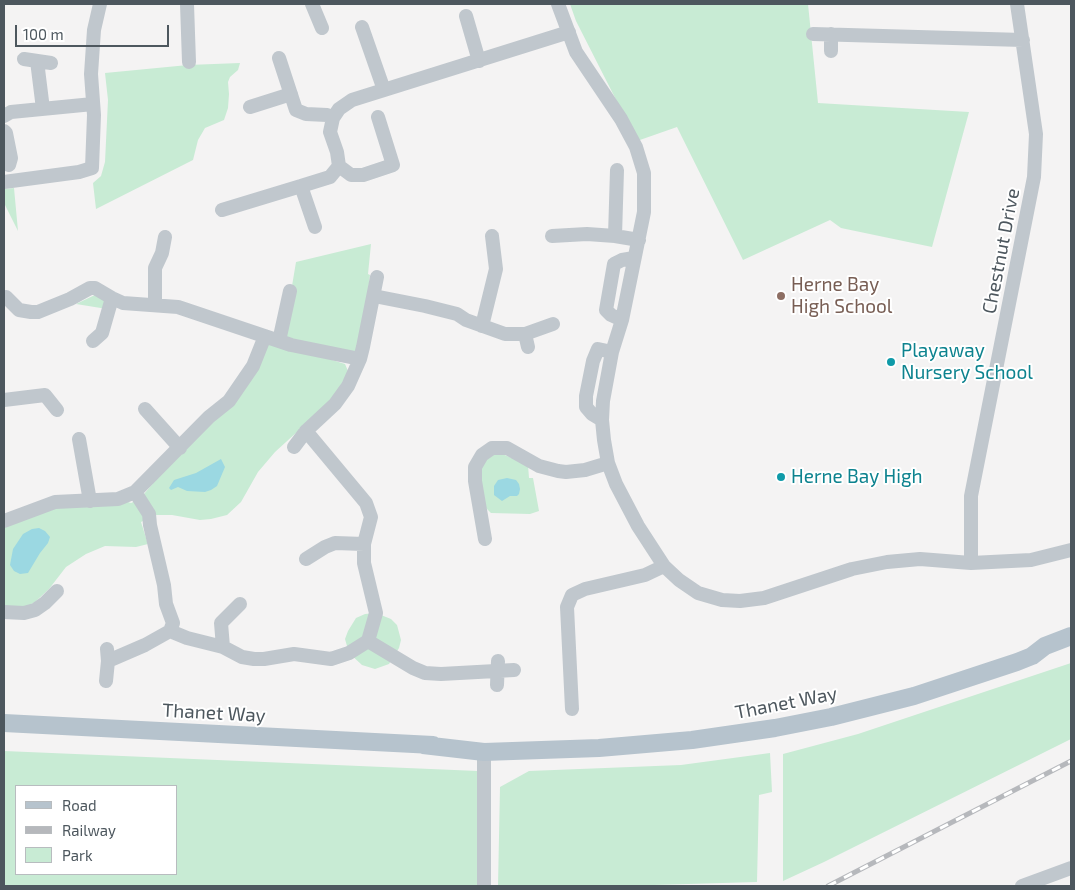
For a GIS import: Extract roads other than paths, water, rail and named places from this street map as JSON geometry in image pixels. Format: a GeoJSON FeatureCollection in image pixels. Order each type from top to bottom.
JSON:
{"type":"FeatureCollection","features":[{"type":"Feature","properties":{"kind":"main road","name":"Thanet Way"},"geometry":{"type":"LineString","coordinates":[[1032,656],[1045,646],[1071,636]]}},
{"type":"Feature","properties":{"kind":"main road","name":"Thanet Way"},"geometry":{"type":"LineString","coordinates":[[4,723],[423,745],[484,752],[648,745],[775,728],[831,717],[914,696],[975,677],[1032,656],[1047,655],[1071,647]]}},
{"type":"Feature","properties":{"kind":"main road","name":"Thanet Way"},"geometry":{"type":"LineString","coordinates":[[423,745],[485,743],[540,750]]}},
{"type":"Feature","properties":{"kind":"street"},"geometry":{"type":"LineString","coordinates":[[4,182],[79,172],[92,168],[93,104],[91,74],[94,30],[100,4]]}},
{"type":"Feature","properties":{"kind":"street"},"geometry":{"type":"LineString","coordinates":[[187,4],[189,62]]}},
{"type":"Feature","properties":{"kind":"street"},"geometry":{"type":"LineString","coordinates":[[312,4],[322,28]]}},
{"type":"Feature","properties":{"kind":"street"},"geometry":{"type":"LineString","coordinates":[[558,4],[576,52],[621,119],[636,147],[644,173],[644,212],[639,240],[634,258],[622,260],[614,264],[606,310],[611,315],[622,320],[612,352],[598,349],[593,361],[586,396],[586,407],[592,414],[602,420],[608,463],[624,503],[652,550],[664,566],[679,580],[698,593],[722,600],[740,601],[764,598],[852,569],[887,562],[920,559],[972,563],[1031,560],[1071,550]]}},
{"type":"Feature","properties":{"kind":"street","name":"Chestnut Drive"},"geometry":{"type":"LineString","coordinates":[[972,563],[971,496],[1034,177],[1036,134],[1017,4]]}},
{"type":"Feature","properties":{"kind":"street"},"geometry":{"type":"LineString","coordinates":[[466,16],[479,60]]}},
{"type":"Feature","properties":{"kind":"street"},"geometry":{"type":"LineString","coordinates":[[362,27],[384,90]]}},
{"type":"Feature","properties":{"kind":"street"},"geometry":{"type":"LineString","coordinates":[[378,117],[393,165],[363,175],[350,175],[339,166],[337,152],[330,132],[333,118],[339,109],[352,100],[568,32]]}},
{"type":"Feature","properties":{"kind":"street"},"geometry":{"type":"LineString","coordinates":[[813,34],[1023,40]]}},
{"type":"Feature","properties":{"kind":"street"},"geometry":{"type":"LineString","coordinates":[[831,34],[831,51]]}},
{"type":"Feature","properties":{"kind":"street"},"geometry":{"type":"LineString","coordinates":[[279,58],[296,110],[306,114],[327,115],[333,118]]}},
{"type":"Feature","properties":{"kind":"street"},"geometry":{"type":"LineString","coordinates":[[37,61],[44,109]]}},
{"type":"Feature","properties":{"kind":"street"},"geometry":{"type":"LineString","coordinates":[[250,107],[291,94]]}},
{"type":"Feature","properties":{"kind":"street"},"geometry":{"type":"LineString","coordinates":[[4,116],[11,112],[93,104]]}},
{"type":"Feature","properties":{"kind":"street"},"geometry":{"type":"LineString","coordinates":[[4,131],[11,158],[9,166]]}},
{"type":"Feature","properties":{"kind":"street"},"geometry":{"type":"LineString","coordinates":[[222,210],[330,177],[339,166]]}},
{"type":"Feature","properties":{"kind":"street"},"geometry":{"type":"LineString","coordinates":[[615,236],[618,170]]}},
{"type":"Feature","properties":{"kind":"street"},"geometry":{"type":"LineString","coordinates":[[301,186],[315,227]]}},
{"type":"Feature","properties":{"kind":"street"},"geometry":{"type":"LineString","coordinates":[[552,236],[587,234],[639,240]]}},
{"type":"Feature","properties":{"kind":"street"},"geometry":{"type":"LineString","coordinates":[[482,326],[496,269],[492,236]]}},
{"type":"Feature","properties":{"kind":"street"},"geometry":{"type":"LineString","coordinates":[[155,304],[155,268],[162,253],[165,237]]}},
{"type":"Feature","properties":{"kind":"street"},"geometry":{"type":"LineString","coordinates":[[88,275],[95,288],[123,303],[178,307],[291,345],[360,359]]}},
{"type":"Feature","properties":{"kind":"street"},"geometry":{"type":"LineString","coordinates":[[294,447],[306,431],[335,404],[348,386],[360,359],[377,277]]}},
{"type":"Feature","properties":{"kind":"street"},"geometry":{"type":"LineString","coordinates":[[6,297],[19,310],[38,312],[70,299],[90,288],[95,288]]}},
{"type":"Feature","properties":{"kind":"street"},"geometry":{"type":"LineString","coordinates":[[4,521],[56,502],[118,499],[136,492],[209,417],[228,401],[272,339],[290,291]]}},
{"type":"Feature","properties":{"kind":"street"},"geometry":{"type":"LineString","coordinates":[[374,296],[457,314],[482,326],[526,341],[553,324]]}},
{"type":"Feature","properties":{"kind":"street"},"geometry":{"type":"LineString","coordinates":[[93,342],[102,333],[112,298]]}},
{"type":"Feature","properties":{"kind":"street"},"geometry":{"type":"LineString","coordinates":[[4,400],[45,394],[57,410]]}},
{"type":"Feature","properties":{"kind":"street"},"geometry":{"type":"LineString","coordinates":[[146,409],[180,448]]}},
{"type":"Feature","properties":{"kind":"street"},"geometry":{"type":"LineString","coordinates":[[170,631],[187,638],[223,647],[242,657],[254,659],[294,654],[331,659],[349,653],[368,641],[376,613],[364,563],[364,544],[371,517],[366,504],[306,431]]}},
{"type":"Feature","properties":{"kind":"street"},"geometry":{"type":"LineString","coordinates":[[79,438],[90,501]]}},
{"type":"Feature","properties":{"kind":"street"},"geometry":{"type":"LineString","coordinates":[[485,539],[477,493],[475,467],[482,455],[492,448],[507,448],[539,466],[558,471],[585,470],[608,463]]}},
{"type":"Feature","properties":{"kind":"street"},"geometry":{"type":"LineString","coordinates":[[106,681],[108,655],[145,645],[170,631],[173,623],[166,604],[164,585],[149,514],[136,492]]}},
{"type":"Feature","properties":{"kind":"street"},"geometry":{"type":"LineString","coordinates":[[306,559],[324,547],[335,543],[364,544]]}},
{"type":"Feature","properties":{"kind":"street"},"geometry":{"type":"LineString","coordinates":[[572,709],[567,607],[572,595],[585,589],[645,575],[664,566]]}},
{"type":"Feature","properties":{"kind":"street"},"geometry":{"type":"LineString","coordinates":[[4,612],[35,610],[45,603],[57,590]]}},
{"type":"Feature","properties":{"kind":"street"},"geometry":{"type":"LineString","coordinates":[[223,647],[221,623],[240,604]]}},
{"type":"Feature","properties":{"kind":"street"},"geometry":{"type":"LineString","coordinates":[[368,641],[413,668],[425,673],[441,674],[514,670]]}},
{"type":"Feature","properties":{"kind":"street"},"geometry":{"type":"LineString","coordinates":[[484,752],[484,886]]}},
{"type":"Feature","properties":{"kind":"street"},"geometry":{"type":"LineString","coordinates":[[1022,886],[1071,868]]}},
{"type":"Feature","properties":{"kind":"water"},"geometry":{"type":"Polygon","coordinates":[[[221,459],[225,467],[217,486],[211,490],[205,492],[187,491],[178,487],[171,490],[169,488],[174,480],[196,473],[221,459]]]}},
{"type":"Feature","properties":{"kind":"water"},"geometry":{"type":"Polygon","coordinates":[[[507,478],[516,480],[519,484],[519,494],[517,496],[510,496],[502,501],[494,495],[494,486],[498,480],[507,478]]]}},
{"type":"Feature","properties":{"kind":"water"},"geometry":{"type":"Polygon","coordinates":[[[39,528],[50,537],[48,543],[28,573],[20,574],[14,571],[10,565],[13,549],[23,534],[32,529],[39,528]]]}},
{"type":"Feature","properties":{"kind":"railway"},"geometry":{"type":"LineString","coordinates":[[828,886],[1071,761]]}},
{"type":"Feature","properties":{"kind":"place","name":"Herne Bay High School"},"geometry":{"type":"Point","coordinates":[781,296]}},
{"type":"Feature","properties":{"kind":"place","name":"Playaway Nursery School"},"geometry":{"type":"Point","coordinates":[891,362]}},
{"type":"Feature","properties":{"kind":"place","name":"Herne Bay High"},"geometry":{"type":"Point","coordinates":[781,477]}}]}
